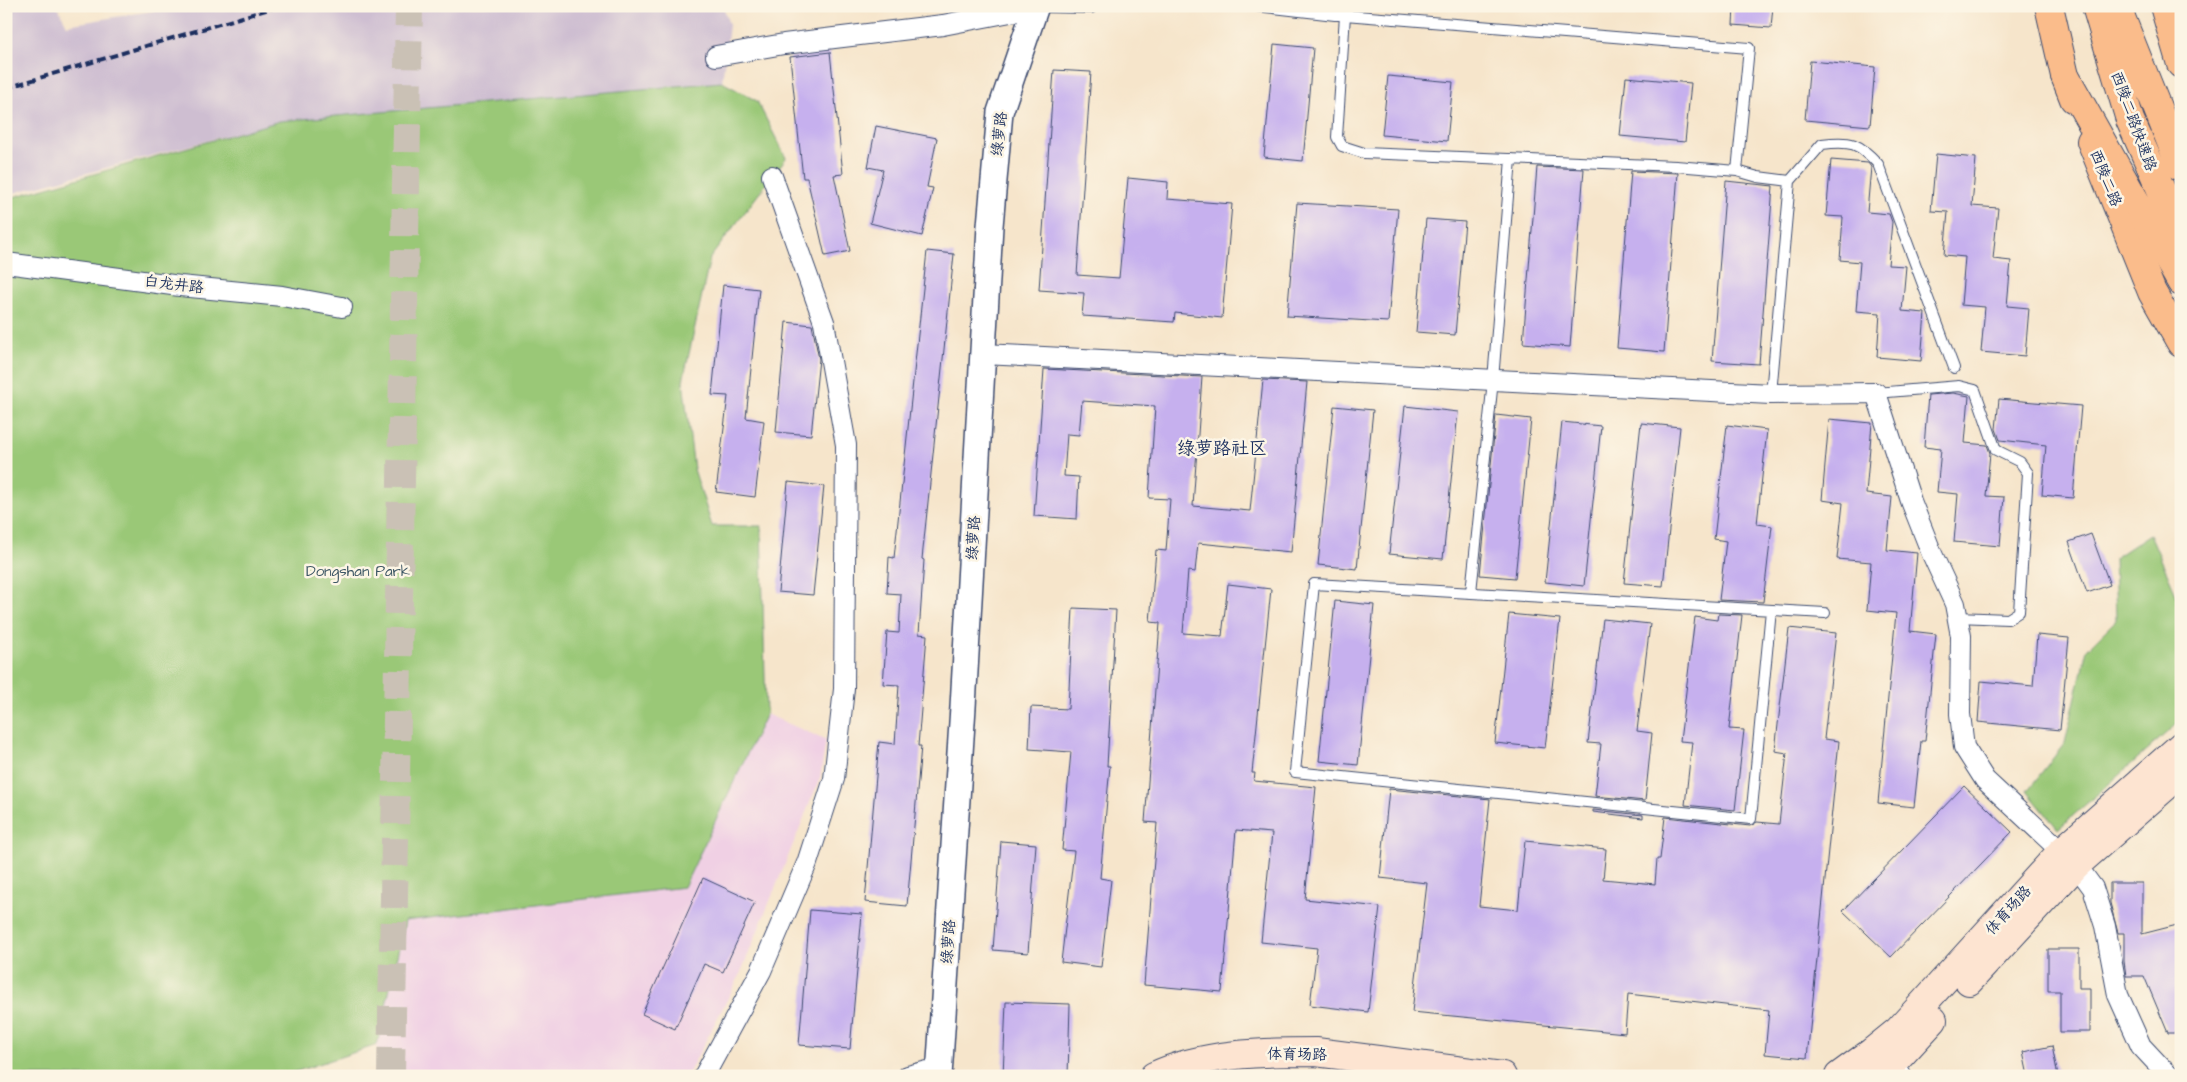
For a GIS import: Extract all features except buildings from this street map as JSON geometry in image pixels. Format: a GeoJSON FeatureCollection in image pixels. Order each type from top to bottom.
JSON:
{"type":"FeatureCollection","features":[{"type":"Feature","properties":{"kind":"main road","name":"西陵二路"},"geometry":{"type":"LineString","coordinates":[[2049,6],[2065,76],[2152,292],[2181,343]]}},
{"type":"Feature","properties":{"kind":"main road","name":"西陵二路快速路"},"geometry":{"type":"LineString","coordinates":[[2096,6],[2130,120],[2181,234]]}},
{"type":"Feature","properties":{"kind":"main road","name":"西陵二路快速路"},"geometry":{"type":"LineString","coordinates":[[2118,6],[2181,167]]}},
{"type":"Feature","properties":{"kind":"main road"},"geometry":{"type":"LineString","coordinates":[[2136,6],[2181,160]]}},
{"type":"Feature","properties":{"kind":"main road"},"geometry":{"type":"LineString","coordinates":[[2164,6],[2181,64]]}},
{"type":"Feature","properties":{"kind":"main road"},"geometry":{"type":"LineString","coordinates":[[2065,76],[2181,282]]}},
{"type":"Feature","properties":{"kind":"main road","name":"体育场路"},"geometry":{"type":"LineString","coordinates":[[1839,1076],[1898,1031],[2181,746]]}},
{"type":"Feature","properties":{"kind":"main road","name":"体育场路"},"geometry":{"type":"LineString","coordinates":[[1871,1076],[1902,1067],[2068,859],[2181,773]]}},
{"type":"Feature","properties":{"kind":"main road","name":"体育场路"},"geometry":{"type":"LineString","coordinates":[[1154,1076],[1173,1067],[1234,1055],[1316,1052],[1502,1076]]}},
{"type":"Feature","properties":{"kind":"main road","name":"体育场路"},"geometry":{"type":"LineString","coordinates":[[1208,1076],[1235,1069],[1310,1067],[1384,1076]]}},
{"type":"Feature","properties":{"kind":"street"},"geometry":{"type":"LineString","coordinates":[[716,56],[784,44],[943,24],[1036,6]]}},
{"type":"Feature","properties":{"kind":"street","name":"绿萝路"},"geometry":{"type":"LineString","coordinates":[[940,1072],[983,354],[1000,112],[1036,6]]}},
{"type":"Feature","properties":{"kind":"street"},"geometry":{"type":"LineString","coordinates":[[704,1076],[761,971],[806,863],[834,779],[844,688],[846,445],[824,322],[772,176]]}},
{"type":"Feature","properties":{"kind":"street","name":"白龙井路"},"geometry":{"type":"LineString","coordinates":[[6,263],[180,286],[282,296],[342,307]]}},
{"type":"Feature","properties":{"kind":"street"},"geometry":{"type":"LineString","coordinates":[[983,354],[1771,394],[1876,393],[1911,501],[1932,554],[1955,604],[1961,636],[1960,714],[1964,747],[1985,780],[2068,859],[2093,888],[2105,926],[2118,995],[2141,1046],[2170,1076]]}},
{"type":"Feature","properties":{"kind":"street"},"geometry":{"type":"LineString","coordinates":[[908,1076],[940,1072]]}},
{"type":"Feature","properties":{"kind":"lane"},"geometry":{"type":"LineString","coordinates":[[1036,6],[1092,8],[1092,6]]}},
{"type":"Feature","properties":{"kind":"lane"},"geometry":{"type":"LineString","coordinates":[[1256,6],[1749,48],[1737,171]]}},
{"type":"Feature","properties":{"kind":"lane"},"geometry":{"type":"LineString","coordinates":[[1345,15],[1337,137],[1342,146],[1364,153],[1676,166],[1737,171],[1758,177],[1790,181]]}},
{"type":"Feature","properties":{"kind":"lane"},"geometry":{"type":"LineString","coordinates":[[1771,394],[1790,181],[1822,144],[1840,141],[1863,147],[1878,164],[1954,368]]}},
{"type":"Feature","properties":{"kind":"lane"},"geometry":{"type":"LineString","coordinates":[[1471,592],[1511,160]]}},
{"type":"Feature","properties":{"kind":"lane"},"geometry":{"type":"LineString","coordinates":[[1876,393],[1959,386],[1974,390],[1996,450],[2020,462],[2028,473],[2019,612],[2008,619],[1957,617]]}},
{"type":"Feature","properties":{"kind":"lane"},"geometry":{"type":"LineString","coordinates":[[1771,610],[1751,819],[1295,772],[1314,584],[1471,592],[1771,610],[1825,614]]}},
{"type":"Feature","properties":{"kind":"shaded area"},"geometry":{"type":"Polygon","coordinates":[[[6,6],[57,6],[67,25],[182,6],[723,6],[729,25],[722,82],[280,121],[6,195],[6,6]]]}},
{"type":"Feature","properties":{"kind":"shaded area"},"geometry":{"type":"Polygon","coordinates":[[[766,714],[826,740],[820,778],[739,977],[687,1076],[385,1076],[377,1045],[405,921],[684,887],[766,714]]]}},
{"type":"Feature","properties":{"kind":"green space","name":"Dongshan Park"},"geometry":{"type":"Polygon","coordinates":[[[722,82],[757,101],[786,158],[710,258],[683,381],[694,469],[712,526],[761,526],[766,714],[684,887],[405,921],[377,1045],[282,1076],[6,1076],[6,199],[280,121],[722,82]]]}},
{"type":"Feature","properties":{"kind":"green space"},"geometry":{"type":"Polygon","coordinates":[[[2150,534],[2181,605],[2181,720],[2058,829],[2027,791],[2065,743],[2087,649],[2116,620],[2114,558],[2150,534]]]}},
{"type":"Feature","properties":{"kind":"tunnel"},"geometry":{"type":"LineString","coordinates":[[391,1076],[409,6]]}},
{"type":"Feature","properties":{"kind":"railway"},"geometry":{"type":"LineString","coordinates":[[6,88],[279,6]]}},
{"type":"Feature","properties":{"kind":"district","name":"绿萝路社区"},"geometry":{"type":"Point","coordinates":[1222,448]}}]}
